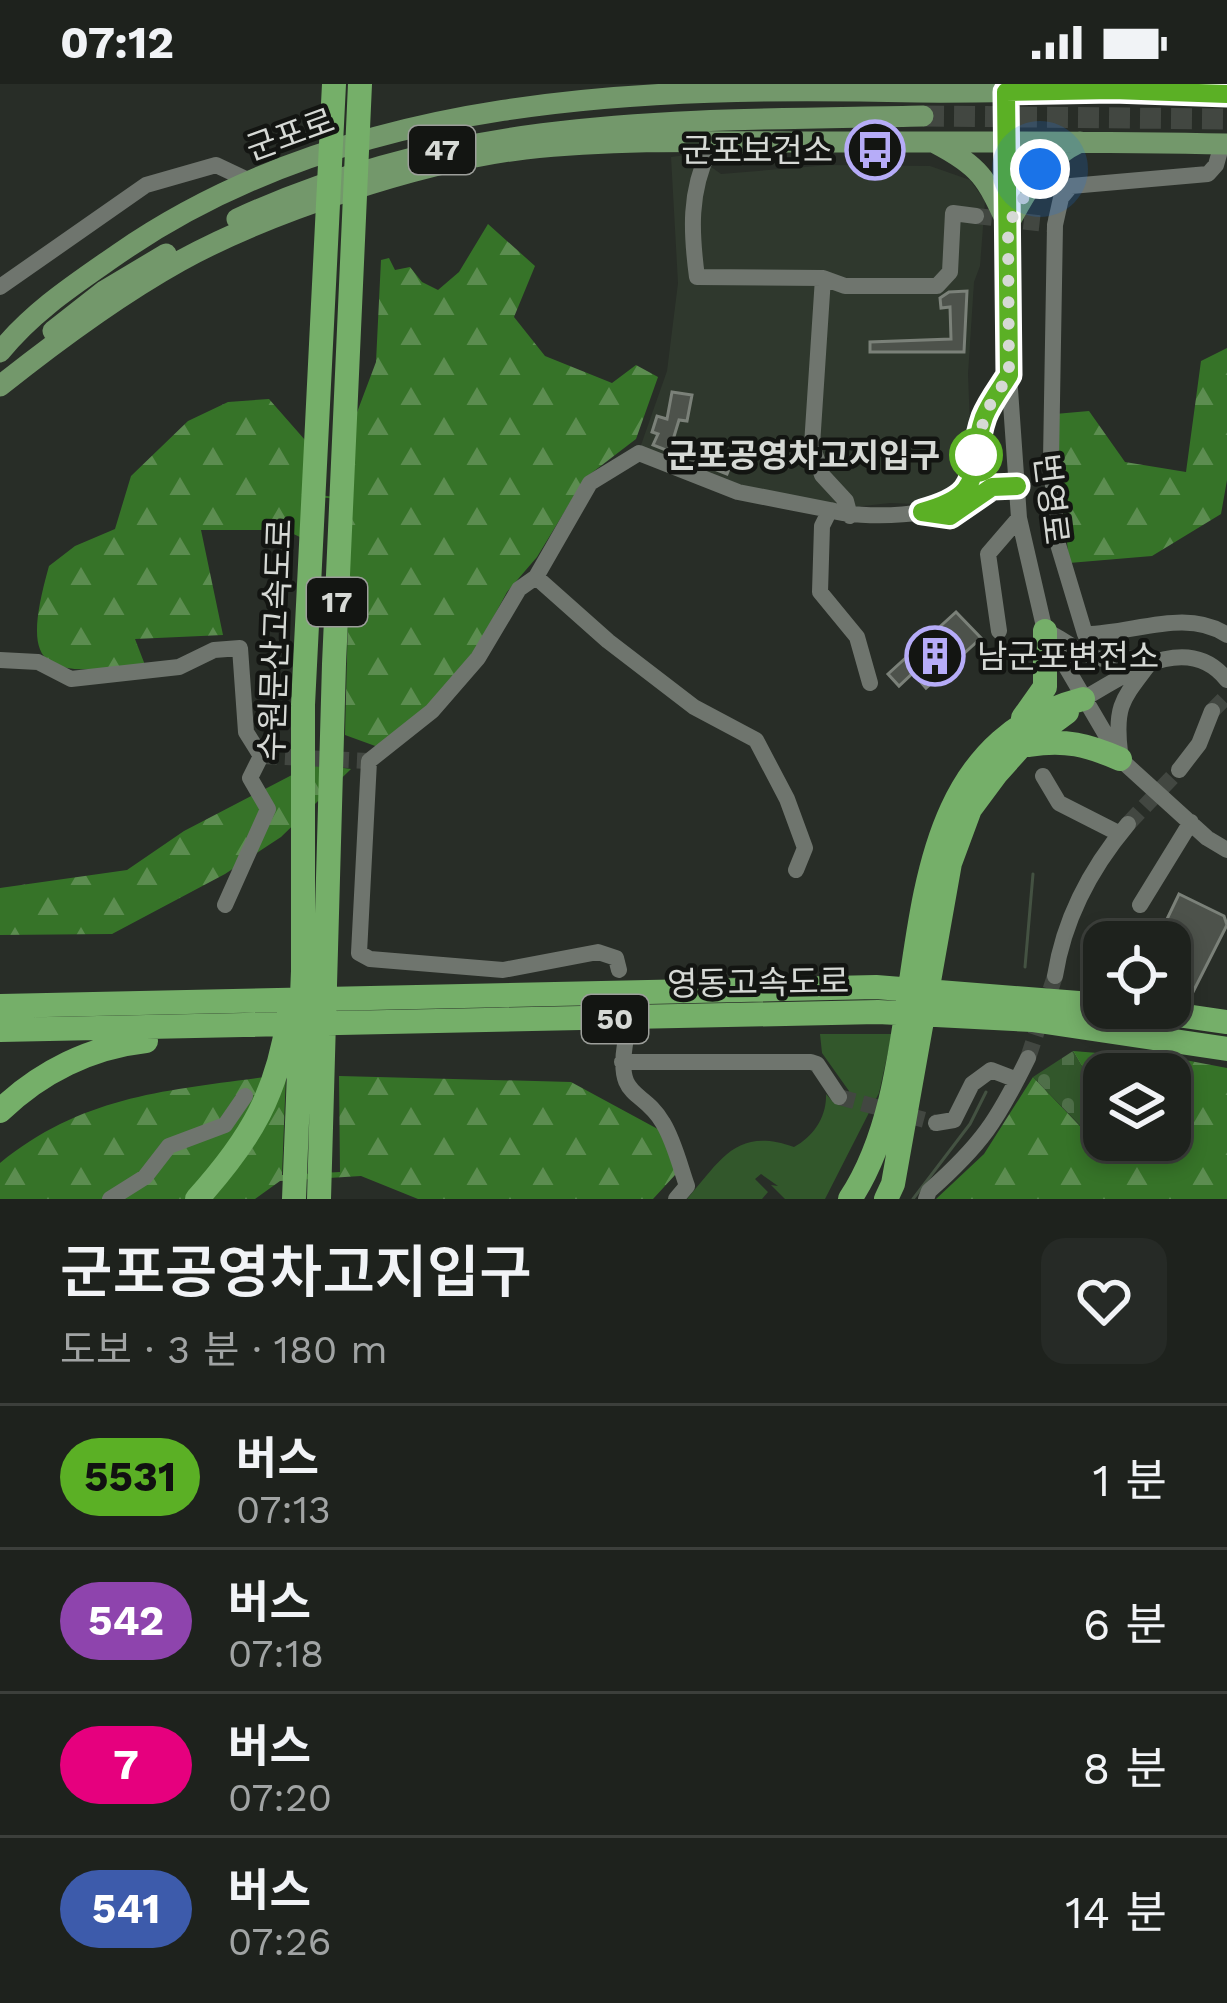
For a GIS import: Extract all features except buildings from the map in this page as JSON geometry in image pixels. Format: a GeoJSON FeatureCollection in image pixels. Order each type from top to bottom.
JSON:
{"type":"FeatureCollection","features":[{"type":"Feature","properties":{"kind":"highway","name":"수원문산고속도로"},"geometry":{"type":"LineString","coordinates":[[307,971],[302,705],[334,84]]}},
{"type":"Feature","properties":{"kind":"highway","name":"수원문산고속도로"},"geometry":{"type":"LineString","coordinates":[[294,1199],[307,971],[334,664],[360,84]]}},
{"type":"Feature","properties":{"kind":"highway"},"geometry":{"type":"LineString","coordinates":[[1020,735],[1045,688],[1045,631]]}},
{"type":"Feature","properties":{"kind":"highway"},"geometry":{"type":"LineString","coordinates":[[886,1199],[893,1184],[928,933],[933,856],[951,806],[981,758],[1020,735],[1053,706],[1083,699]]}},
{"type":"Feature","properties":{"kind":"highway"},"geometry":{"type":"LineString","coordinates":[[1020,735],[1083,743],[1120,759]]}},
{"type":"Feature","properties":{"kind":"highway"},"geometry":{"type":"LineString","coordinates":[[196,1199],[302,1063],[307,971]]}},
{"type":"Feature","properties":{"kind":"highway","name":"영동고속도로"},"geometry":{"type":"LineString","coordinates":[[0,1006],[876,987],[1083,1003]]}},
{"type":"Feature","properties":{"kind":"highway","name":"영동고속도로"},"geometry":{"type":"LineString","coordinates":[[0,1030],[878,1012],[1032,1020],[1227,1049]]}},
{"type":"Feature","properties":{"kind":"highway"},"geometry":{"type":"LineString","coordinates":[[1191,1017],[1227,1022]]}},
{"type":"Feature","properties":{"kind":"highway"},"geometry":{"type":"LineString","coordinates":[[0,1111],[71,1060],[116,1044],[296,1027]]}},
{"type":"Feature","properties":{"kind":"highway"},"geometry":{"type":"LineString","coordinates":[[850,1199],[860,1184],[910,1049]]}},
{"type":"Feature","properties":{"kind":"highway","name":"수원문산고속도로"},"geometry":{"type":"LineString","coordinates":[[302,1063],[322,1139],[324,1199]]}},
{"type":"Feature","properties":{"kind":"main road"},"geometry":{"type":"LineString","coordinates":[[910,98],[941,84]]}},
{"type":"Feature","properties":{"kind":"main road","name":"군포로"},"geometry":{"type":"LineString","coordinates":[[0,352],[51,300],[162,223],[302,159],[559,93],[849,87],[910,98]]}},
{"type":"Feature","properties":{"kind":"main road","name":"군포로"},"geometry":{"type":"LineString","coordinates":[[0,371],[104,291],[173,250],[316,184],[428,152],[515,135],[1006,88],[1227,94]]}},
{"type":"Feature","properties":{"kind":"main road"},"geometry":{"type":"LineString","coordinates":[[1086,94],[1113,90]]}},
{"type":"Feature","properties":{"kind":"main road"},"geometry":{"type":"LineString","coordinates":[[1086,94],[1227,106]]}},
{"type":"Feature","properties":{"kind":"main road"},"geometry":{"type":"LineString","coordinates":[[910,98],[936,114],[931,141],[970,161],[989,184],[1008,225]]}},
{"type":"Feature","properties":{"kind":"main road","name":"군포로"},"geometry":{"type":"LineString","coordinates":[[0,352],[166,237],[260,194],[369,154],[475,130],[627,108],[910,98]]}},
{"type":"Feature","properties":{"kind":"main road"},"geometry":{"type":"LineString","coordinates":[[1008,225],[1040,169],[1056,154],[1086,139]]}},
{"type":"Feature","properties":{"kind":"main road","name":"47"},"geometry":{"type":"LineString","coordinates":[[0,386],[178,262],[234,234],[436,166],[522,150],[633,142],[1086,139],[1224,144]]}},
{"type":"Feature","properties":{"kind":"street","name":"번영로"},"geometry":{"type":"LineString","coordinates":[[1006,88],[1009,375],[1019,518],[1045,631],[1120,759],[1227,850]]}},
{"type":"Feature","properties":{"kind":"street"},"geometry":{"type":"LineString","coordinates":[[736,141],[709,151],[697,177],[691,232],[697,277],[823,278],[844,286],[937,286],[950,272],[953,214],[976,216]]}},
{"type":"Feature","properties":{"kind":"street"},"geometry":{"type":"LineString","coordinates":[[1224,144],[1208,174],[1071,186],[1061,198],[1055,225],[1051,460],[1057,541],[1078,638],[1094,658],[1189,657],[1221,672],[1227,680]]}},
{"type":"Feature","properties":{"kind":"street"},"geometry":{"type":"LineString","coordinates":[[0,287],[146,185],[216,165],[252,182]]}},
{"type":"Feature","properties":{"kind":"street"},"geometry":{"type":"LineString","coordinates":[[823,278],[812,445],[822,475],[846,501],[850,516]]}},
{"type":"Feature","properties":{"kind":"street"},"geometry":{"type":"LineString","coordinates":[[922,512],[956,503],[970,488],[985,413],[1009,375]]}},
{"type":"Feature","properties":{"kind":"street"},"geometry":{"type":"LineString","coordinates":[[619,970],[616,958],[598,952],[503,970],[370,959],[359,952],[369,761],[432,711],[478,658],[519,590],[536,577],[590,483],[639,453],[738,492],[850,516],[922,512],[950,516],[992,487],[1017,486]]}},
{"type":"Feature","properties":{"kind":"street"},"geometry":{"type":"LineString","coordinates":[[830,510],[821,526],[820,592],[857,637],[870,683]]}},
{"type":"Feature","properties":{"kind":"street"},"geometry":{"type":"LineString","coordinates":[[999,631],[988,554],[1019,518]]}},
{"type":"Feature","properties":{"kind":"street"},"geometry":{"type":"LineString","coordinates":[[536,577],[608,641],[694,706],[756,740],[787,799],[805,848],[796,870]]}},
{"type":"Feature","properties":{"kind":"street"},"geometry":{"type":"LineString","coordinates":[[1045,631],[1078,638],[1180,621],[1227,634]]}},
{"type":"Feature","properties":{"kind":"street"},"geometry":{"type":"LineString","coordinates":[[0,660],[38,662],[71,679],[179,667],[214,650],[240,648],[246,732],[261,756],[250,778],[268,809],[225,904]]}},
{"type":"Feature","properties":{"kind":"street"},"geometry":{"type":"LineString","coordinates":[[1083,699],[1152,660]]}},
{"type":"Feature","properties":{"kind":"street"},"geometry":{"type":"LineString","coordinates":[[1120,759],[1116,720],[1123,700],[1152,660]]}},
{"type":"Feature","properties":{"kind":"street"},"geometry":{"type":"LineString","coordinates":[[1179,770],[1199,744],[1212,711]]}},
{"type":"Feature","properties":{"kind":"street"},"geometry":{"type":"LineString","coordinates":[[1043,776],[1059,803],[1124,829],[1104,852],[1077,903],[1060,941],[1054,976]]}},
{"type":"Feature","properties":{"kind":"street"},"geometry":{"type":"LineString","coordinates":[[1140,905],[1191,822]]}},
{"type":"Feature","properties":{"kind":"street"},"geometry":{"type":"LineString","coordinates":[[676,1199],[687,1186],[662,1121],[632,1094],[623,1053],[817,1064],[839,1097]]}},
{"type":"Feature","properties":{"kind":"street"},"geometry":{"type":"LineString","coordinates":[[926,1199],[977,1148],[1028,1058]]}},
{"type":"Feature","properties":{"kind":"street"},"geometry":{"type":"LineString","coordinates":[[936,1123],[954,1120],[972,1084],[991,1070],[1017,1080]]}},
{"type":"Feature","properties":{"kind":"street"},"geometry":{"type":"LineString","coordinates":[[110,1199],[145,1177],[169,1146],[225,1125],[244,1096]]}},
{"type":"Feature","properties":{"kind":"shaded area"},"geometry":{"type":"Polygon","coordinates":[[[693,154],[721,174],[829,165],[930,166],[970,180],[985,201],[980,266],[974,282],[970,425],[961,488],[938,505],[846,508],[738,487],[640,448],[667,371],[678,283],[671,157],[693,154]]]}},
{"type":"Feature","properties":{"kind":"green space"},"geometry":{"type":"Polygon","coordinates":[[[488,224],[535,266],[514,317],[545,356],[612,383],[636,365],[658,377],[636,439],[585,478],[537,557],[507,592],[473,655],[427,706],[378,747],[345,735],[351,500],[304,496],[302,538],[285,530],[201,530],[223,635],[135,639],[145,665],[84,669],[48,660],[37,629],[49,566],[75,546],[115,529],[131,476],[188,421],[228,402],[269,399],[305,440],[303,493],[351,499],[356,415],[376,362],[381,260],[389,258],[395,270],[410,267],[422,282],[438,290],[459,272],[488,224]]]}},
{"type":"Feature","properties":{"kind":"green space"},"geometry":{"type":"Polygon","coordinates":[[[1227,348],[1227,480],[1221,514],[1152,556],[1069,563],[1055,414],[1089,411],[1125,462],[1186,472],[1201,361],[1227,348]]]}},
{"type":"Feature","properties":{"kind":"green space"},"geometry":{"type":"Polygon","coordinates":[[[313,764],[351,769],[281,837],[225,874],[112,934],[0,935],[0,888],[127,870],[184,831],[313,764]]]}},
{"type":"Feature","properties":{"kind":"green space"},"geometry":{"type":"Polygon","coordinates":[[[820,1034],[892,1034],[879,1093],[825,1199],[785,1199],[771,1185],[778,1186],[761,1174],[755,1179],[768,1192],[762,1199],[687,1199],[732,1151],[758,1141],[794,1147],[818,1125],[826,1094],[834,1103],[845,1103],[849,1091],[822,1053],[820,1034]]]}},
{"type":"Feature","properties":{"kind":"green space"},"geometry":{"type":"Polygon","coordinates":[[[1073,1051],[1098,1053],[1083,1053],[1083,1068],[1073,1051]]]}},
{"type":"Feature","properties":{"kind":"green space"},"geometry":{"type":"Polygon","coordinates":[[[1073,1051],[1083,1068],[1083,1128],[1033,1077],[1073,1051]]]}},
{"type":"Feature","properties":{"kind":"green space"},"geometry":{"type":"Polygon","coordinates":[[[1191,1061],[1227,1068],[1227,1199],[936,1199],[984,1154],[1033,1077],[1083,1129],[1083,1161],[1191,1161],[1191,1061]]]}},
{"type":"Feature","properties":{"kind":"green space"},"geometry":{"type":"Polygon","coordinates":[[[286,1074],[282,1175],[340,1172],[339,1076],[571,1082],[678,1140],[675,1175],[653,1199],[418,1199],[361,1176],[280,1181],[255,1199],[0,1199],[0,1163],[67,1121],[101,1107],[171,1090],[286,1074]]]}},
{"type":"Feature","properties":{"kind":"waterway"},"geometry":{"type":"LineString","coordinates":[[1025,967],[1033,874]]}},
{"type":"Feature","properties":{"kind":"waterway"},"geometry":{"type":"LineString","coordinates":[[913,1199],[970,1124],[986,1092]]}},
{"type":"Feature","properties":{"kind":"tunnel"},"geometry":{"type":"LineString","coordinates":[[923,116],[1227,119]]}},
{"type":"Feature","properties":{"kind":"tunnel"},"geometry":{"type":"LineString","coordinates":[[976,216],[1055,225]]}},
{"type":"Feature","properties":{"kind":"tunnel"},"geometry":{"type":"LineString","coordinates":[[1212,711],[1227,696]]}},
{"type":"Feature","properties":{"kind":"tunnel"},"geometry":{"type":"LineString","coordinates":[[261,756],[369,761]]}},
{"type":"Feature","properties":{"kind":"tunnel"},"geometry":{"type":"LineString","coordinates":[[1128,824],[1179,770]]}},
{"type":"Feature","properties":{"kind":"tunnel"},"geometry":{"type":"LineString","coordinates":[[1028,1058],[1055,976]]}},
{"type":"Feature","properties":{"kind":"tunnel"},"geometry":{"type":"LineString","coordinates":[[839,1097],[936,1123]]}},
{"type":"Feature","properties":{"kind":"bus line","name":"5531"},"geometry":{"type":"LineString","coordinates":[[1017,486],[992,487],[950,516],[922,512],[956,503],[970,488],[985,413],[1009,375],[1006,92],[1227,94]]}},
{"type":"Feature","properties":{"kind":"place","name":"군포보건소"},"geometry":{"type":"Point","coordinates":[875,150]}},
{"type":"Feature","properties":{"kind":"place","name":"군포공영차고지입구"},"geometry":{"type":"Point","coordinates":[976,455]}},
{"type":"Feature","properties":{"kind":"place","name":"남군포변전소"},"geometry":{"type":"Point","coordinates":[935,656]}},
{"type":"Feature","properties":{"kind":"route"},"geometry":{"type":"LineString","coordinates":[[976,455],[975,461],[985,413],[1009,375],[1008,225],[1040,169]]}}]}
